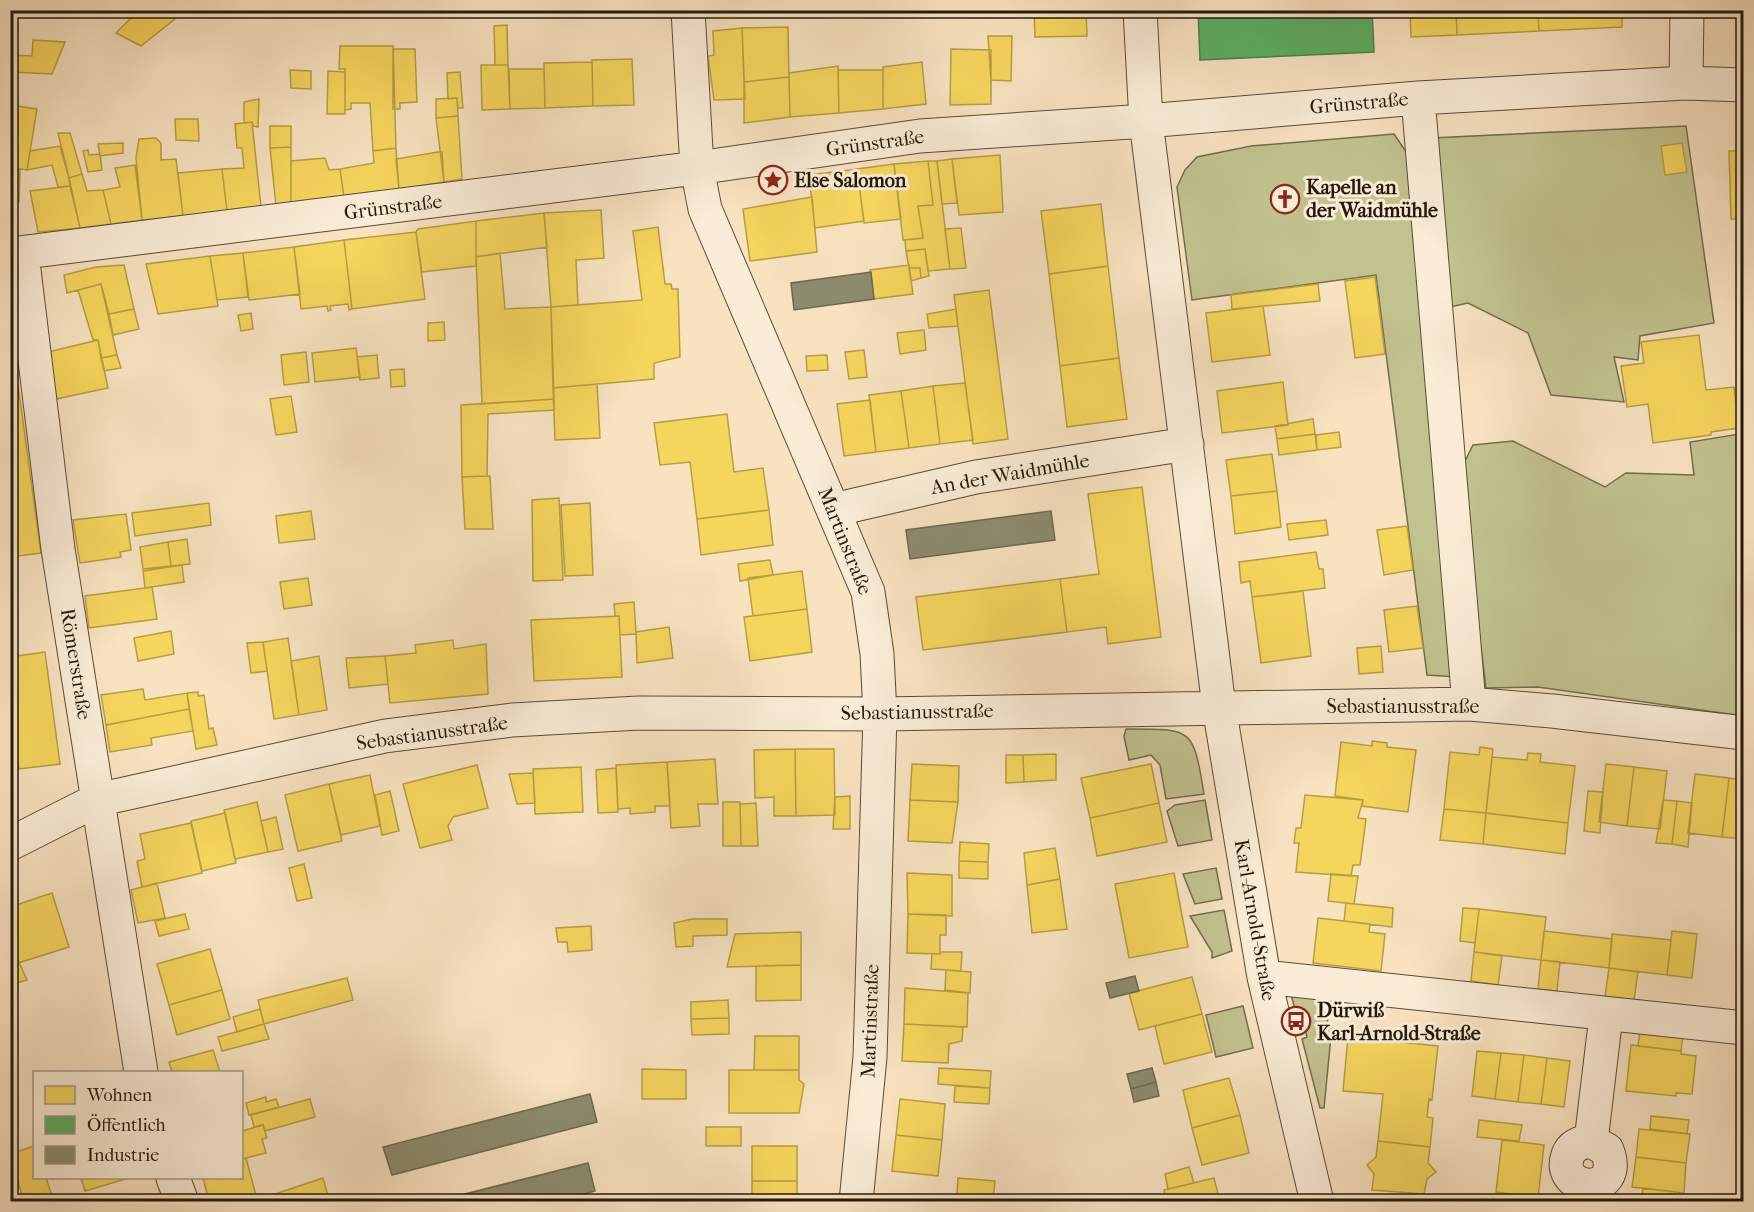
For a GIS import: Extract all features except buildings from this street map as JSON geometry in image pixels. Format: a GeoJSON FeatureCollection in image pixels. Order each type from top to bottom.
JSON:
{"type":"FeatureCollection","features":[{"type":"Feature","properties":{"kind":"street","name":"Martinstraße"},"geometry":{"type":"LineString","coordinates":[[688,10],[698,168],[705,209],[868,592],[877,654],[880,714],[870,1057],[856,1202]]}},
{"type":"Feature","properties":{"kind":"street"},"geometry":{"type":"LineString","coordinates":[[1140,10],[1146,121],[1219,707]]}},
{"type":"Feature","properties":{"kind":"street"},"geometry":{"type":"LineString","coordinates":[[1686,83],[1687,10]]}},
{"type":"Feature","properties":{"kind":"street","name":"Grünstraße"},"geometry":{"type":"LineString","coordinates":[[16,254],[698,168],[920,136],[1146,121],[1418,98],[1686,83],[1743,85]]}},
{"type":"Feature","properties":{"kind":"street"},"geometry":{"type":"LineString","coordinates":[[1418,98],[1469,704]]}},
{"type":"Feature","properties":{"kind":"street","name":"Römerstraße"},"geometry":{"type":"LineString","coordinates":[[16,254],[58,549],[141,1071]]}},
{"type":"Feature","properties":{"kind":"street","name":"An der Waidmühle"},"geometry":{"type":"LineString","coordinates":[[833,510],[976,477],[1187,444]]}},
{"type":"Feature","properties":{"kind":"street","name":"Sebastianusstraße"},"geometry":{"type":"LineString","coordinates":[[10,844],[97,800],[385,736],[513,720],[639,713],[880,714],[1469,704],[1743,733]]}},
{"type":"Feature","properties":{"kind":"street","name":"Karl-Arnold-Straße"},"geometry":{"type":"LineString","coordinates":[[1219,707],[1264,977],[1317,1202]]}},
{"type":"Feature","properties":{"kind":"street"},"geometry":{"type":"LineString","coordinates":[[1264,977],[1606,1016],[1743,1028]]}},
{"type":"Feature","properties":{"kind":"street"},"geometry":{"type":"LineString","coordinates":[[1591,1141],[1606,1016]]}},
{"type":"Feature","properties":{"kind":"street"},"geometry":{"type":"LineString","coordinates":[[173,1179],[182,1202]]}},
{"type":"Feature","properties":{"kind":"green space"},"geometry":{"type":"Polygon","coordinates":[[[1686,126],[1714,323],[1640,336],[1638,360],[1614,357],[1624,402],[1551,395],[1528,333],[1468,303],[1445,308],[1431,138],[1686,126]]]}},
{"type":"Feature","properties":{"kind":"green space"},"geometry":{"type":"Polygon","coordinates":[[[1394,134],[1411,159],[1457,677],[1427,675],[1376,275],[1192,300],[1177,187],[1185,170],[1197,157],[1251,146],[1394,134]]]}},
{"type":"Feature","properties":{"kind":"green space"},"geometry":{"type":"Polygon","coordinates":[[[1739,434],[1744,460],[1743,716],[1538,687],[1486,688],[1459,473],[1473,445],[1513,441],[1605,487],[1626,473],[1694,475],[1690,442],[1739,434]]]}},
{"type":"Feature","properties":{"kind":"green space"},"geometry":{"type":"Polygon","coordinates":[[[1126,729],[1165,730],[1186,736],[1197,756],[1204,794],[1166,799],[1160,765],[1151,755],[1129,760],[1124,736],[1126,729]]]}},
{"type":"Feature","properties":{"kind":"green space"},"geometry":{"type":"Polygon","coordinates":[[[1205,800],[1212,840],[1178,846],[1167,811],[1175,805],[1205,800]]]}},
{"type":"Feature","properties":{"kind":"green space"},"geometry":{"type":"Polygon","coordinates":[[[1216,868],[1222,899],[1195,904],[1183,874],[1216,868]]]}},
{"type":"Feature","properties":{"kind":"green space"},"geometry":{"type":"Polygon","coordinates":[[[1224,910],[1232,951],[1212,958],[1212,952],[1190,916],[1224,910]]]}},
{"type":"Feature","properties":{"kind":"green space"},"geometry":{"type":"Polygon","coordinates":[[[1290,991],[1331,996],[1327,1025],[1332,1026],[1324,1108],[1320,1108],[1302,1039],[1307,1037],[1301,1013],[1296,1013],[1290,991]]]}},
{"type":"Feature","properties":{"kind":"green space"},"geometry":{"type":"Polygon","coordinates":[[[1243,1006],[1253,1048],[1216,1057],[1206,1015],[1243,1006]]]}},
{"type":"Feature","properties":{"kind":"place","name":"Else Salomon"},"geometry":{"type":"Point","coordinates":[773,180]}},
{"type":"Feature","properties":{"kind":"place","name":"Kapelle an der Waidmühle"},"geometry":{"type":"Point","coordinates":[1285,199]}},
{"type":"Feature","properties":{"kind":"place","name":"Dürwiß Karl-Arnold-Straße"},"geometry":{"type":"Point","coordinates":[1296,1021]}}]}
